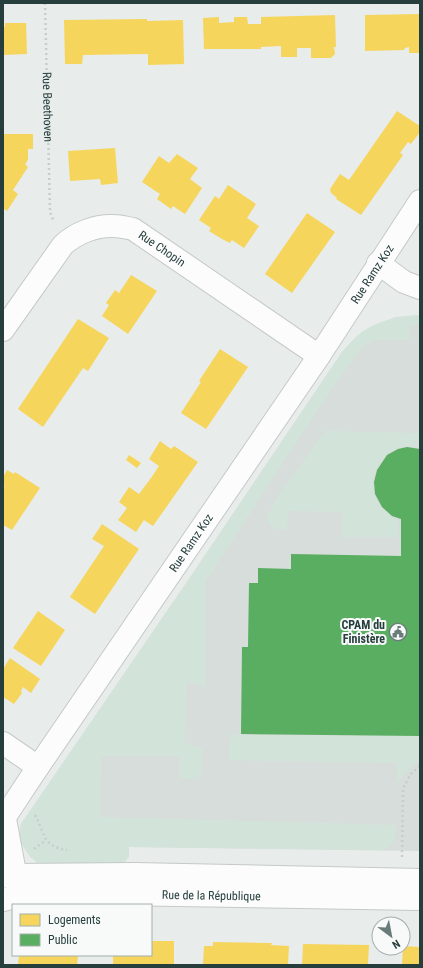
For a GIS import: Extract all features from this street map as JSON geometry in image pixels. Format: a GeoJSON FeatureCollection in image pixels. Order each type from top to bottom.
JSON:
{"type":"FeatureCollection","features":[{"type":"Feature","properties":{"kind":"street","name":"Rue Ramz Koz"},"geometry":{"type":"LineString","coordinates":[[10,887],[4,819],[319,356],[378,263],[420,201]]}},
{"type":"Feature","properties":{"kind":"street","name":"Rue Chopin"},"geometry":{"type":"LineString","coordinates":[[3,330],[63,245],[70,238],[83,232],[106,226],[116,226],[133,229],[319,356]]}},
{"type":"Feature","properties":{"kind":"street"},"geometry":{"type":"LineString","coordinates":[[378,263],[404,282],[420,288]]}},
{"type":"Feature","properties":{"kind":"street"},"geometry":{"type":"LineString","coordinates":[[3,743],[38,767]]}},
{"type":"Feature","properties":{"kind":"street","name":"Rue de la République"},"geometry":{"type":"LineString","coordinates":[[10,887],[135,874],[411,880]]}},
{"type":"Feature","properties":{"kind":"street","name":"Rue de la République"},"geometry":{"type":"LineString","coordinates":[[10,887],[49,893],[420,899]]}},
{"type":"Feature","properties":{"kind":"path","name":"Rue Beethoven"},"geometry":{"type":"LineString","coordinates":[[45,3],[50,212]]}},
{"type":"Feature","properties":{"kind":"path"},"geometry":{"type":"LineString","coordinates":[[411,880],[403,788],[405,782],[411,774],[420,766]]}},
{"type":"Feature","properties":{"kind":"path"},"geometry":{"type":"LineString","coordinates":[[17,798],[33,810],[46,840],[61,849],[71,850]]}},
{"type":"Feature","properties":{"kind":"shaded area"},"geometry":{"type":"Polygon","coordinates":[[[420,315],[420,851],[129,847],[129,857],[31,858],[21,843],[19,835],[21,824],[342,352],[363,331],[375,325],[396,317],[420,315]]]}},
{"type":"Feature","properties":{"kind":"green space"},"geometry":{"type":"Polygon","coordinates":[[[420,315],[420,325],[409,326],[409,340],[374,340],[361,348],[328,394],[205,582],[205,686],[187,682],[184,742],[202,749],[201,774],[197,779],[179,778],[179,756],[101,756],[100,817],[396,825],[395,836],[391,845],[384,850],[129,847],[129,857],[124,863],[38,864],[26,851],[21,836],[21,824],[342,352],[359,334],[375,324],[405,316],[420,315]]]}},
{"type":"Feature","properties":{"kind":"green space"},"geometry":{"type":"Polygon","coordinates":[[[325,431],[420,433],[420,447],[408,446],[396,448],[387,454],[379,463],[374,473],[374,495],[380,506],[397,520],[398,537],[342,537],[343,512],[288,511],[287,530],[272,528],[267,518],[275,501],[325,431]]]}},
{"type":"Feature","properties":{"kind":"green space"},"geometry":{"type":"Polygon","coordinates":[[[230,735],[418,736],[418,762],[406,772],[397,785],[397,763],[229,760],[230,735]]]}},
{"type":"Feature","properties":{"kind":"building: Logements"},"geometry":{"type":"Polygon","coordinates":[[[420,14],[420,53],[409,53],[409,47],[405,48],[404,50],[365,51],[365,15],[420,14]]]}},
{"type":"Feature","properties":{"kind":"building: Logements"},"geometry":{"type":"Polygon","coordinates":[[[335,15],[336,47],[334,47],[335,54],[331,58],[311,58],[311,48],[297,48],[297,57],[281,57],[281,46],[261,47],[261,49],[204,49],[203,18],[219,17],[219,23],[234,22],[234,17],[247,17],[248,24],[261,24],[261,17],[335,15]]]}},
{"type":"Feature","properties":{"kind":"building: Logements"},"geometry":{"type":"Polygon","coordinates":[[[147,19],[147,21],[183,20],[184,64],[148,65],[148,54],[83,55],[82,64],[65,64],[64,20],[147,19]]]}},
{"type":"Feature","properties":{"kind":"building: Logements"},"geometry":{"type":"Polygon","coordinates":[[[5,23],[26,23],[27,54],[3,55],[3,27],[5,27],[5,23]]]}},
{"type":"Feature","properties":{"kind":"building: Logements"},"geometry":{"type":"Polygon","coordinates":[[[397,111],[420,126],[420,132],[411,144],[408,142],[400,153],[403,155],[361,215],[336,199],[337,198],[331,193],[330,189],[340,174],[349,180],[397,111]]]}},
{"type":"Feature","properties":{"kind":"building: Logements"},"geometry":{"type":"Polygon","coordinates":[[[3,134],[33,134],[33,149],[28,149],[28,160],[25,164],[28,167],[13,190],[18,194],[7,211],[3,208],[3,134]]]}},
{"type":"Feature","properties":{"kind":"building: Logements"},"geometry":{"type":"Polygon","coordinates":[[[115,148],[118,183],[101,185],[100,179],[70,181],[68,151],[115,148]]]}},
{"type":"Feature","properties":{"kind":"building: Logements"},"geometry":{"type":"Polygon","coordinates":[[[177,154],[198,168],[190,179],[202,188],[185,214],[173,206],[171,209],[157,199],[160,194],[142,182],[159,156],[169,163],[177,154]]]}},
{"type":"Feature","properties":{"kind":"building: Logements"},"geometry":{"type":"Polygon","coordinates":[[[228,185],[256,204],[247,218],[259,226],[244,248],[232,240],[230,243],[209,231],[211,228],[199,220],[215,196],[219,199],[228,185]]]}},
{"type":"Feature","properties":{"kind":"building: Logements"},"geometry":{"type":"Polygon","coordinates":[[[307,213],[335,232],[292,293],[265,274],[307,213]]]}},
{"type":"Feature","properties":{"kind":"building: Logements"},"geometry":{"type":"Polygon","coordinates":[[[131,275],[157,291],[128,334],[102,316],[109,305],[106,303],[115,290],[119,293],[131,275]]]}},
{"type":"Feature","properties":{"kind":"building: Logements"},"geometry":{"type":"Polygon","coordinates":[[[78,319],[109,338],[88,371],[83,368],[43,427],[18,409],[78,319]]]}},
{"type":"Feature","properties":{"kind":"building: Logements"},"geometry":{"type":"Polygon","coordinates":[[[220,349],[248,367],[206,429],[181,413],[201,382],[199,381],[220,349]]]}},
{"type":"Feature","properties":{"kind":"building: Logements"},"geometry":{"type":"Polygon","coordinates":[[[160,441],[171,449],[174,446],[198,462],[153,526],[144,520],[136,532],[118,520],[127,508],[119,502],[129,487],[139,494],[151,478],[159,466],[149,459],[160,441]]]}},
{"type":"Feature","properties":{"kind":"building: Logements"},"geometry":{"type":"Polygon","coordinates":[[[129,455],[141,463],[137,468],[126,460],[129,455]]]}},
{"type":"Feature","properties":{"kind":"building: Logements"},"geometry":{"type":"Polygon","coordinates":[[[7,470],[14,474],[15,472],[40,488],[12,530],[3,525],[3,489],[5,486],[3,485],[3,477],[7,470]]]}},
{"type":"Feature","properties":{"kind":"building: Logements"},"geometry":{"type":"Polygon","coordinates":[[[102,524],[139,549],[95,614],[70,597],[104,546],[92,539],[102,524]]]}},
{"type":"Feature","properties":{"kind":"building: Logements"},"geometry":{"type":"Polygon","coordinates":[[[38,611],[65,630],[41,666],[13,648],[38,611]]]}},
{"type":"Feature","properties":{"kind":"building: Logements"},"geometry":{"type":"Polygon","coordinates":[[[10,658],[40,679],[31,693],[23,687],[21,691],[22,693],[14,704],[3,697],[3,669],[10,658]]]}},
{"type":"Feature","properties":{"kind":"building: Logements"},"geometry":{"type":"Polygon","coordinates":[[[152,941],[174,941],[174,965],[113,965],[113,956],[152,956],[152,941]]]}},
{"type":"Feature","properties":{"kind":"building: Logements"},"geometry":{"type":"Polygon","coordinates":[[[213,942],[272,943],[271,945],[289,946],[288,965],[203,965],[204,946],[213,946],[213,942]]]}},
{"type":"Feature","properties":{"kind":"building: Logements"},"geometry":{"type":"Polygon","coordinates":[[[303,944],[369,945],[368,965],[302,965],[303,944]]]}},
{"type":"Feature","properties":{"kind":"building: Logements"},"geometry":{"type":"Polygon","coordinates":[[[411,946],[420,947],[420,965],[402,965],[402,956],[411,956],[411,946]]]}},
{"type":"Feature","properties":{"kind":"building: Logements"},"geometry":{"type":"Polygon","coordinates":[[[19,956],[78,956],[77,965],[18,965],[19,956]]]}},
{"type":"Feature","properties":{"kind":"building: Public"},"geometry":{"type":"Polygon","coordinates":[[[407,447],[420,449],[420,736],[241,734],[242,647],[248,647],[249,583],[258,583],[258,568],[291,569],[291,554],[401,556],[401,519],[392,516],[382,507],[375,494],[374,482],[377,470],[387,455],[398,449],[407,447]]]}},
{"type":"Feature","properties":{"kind":"place","name":"CPAM du Finistère"},"geometry":{"type":"Point","coordinates":[398,632]}}]}
